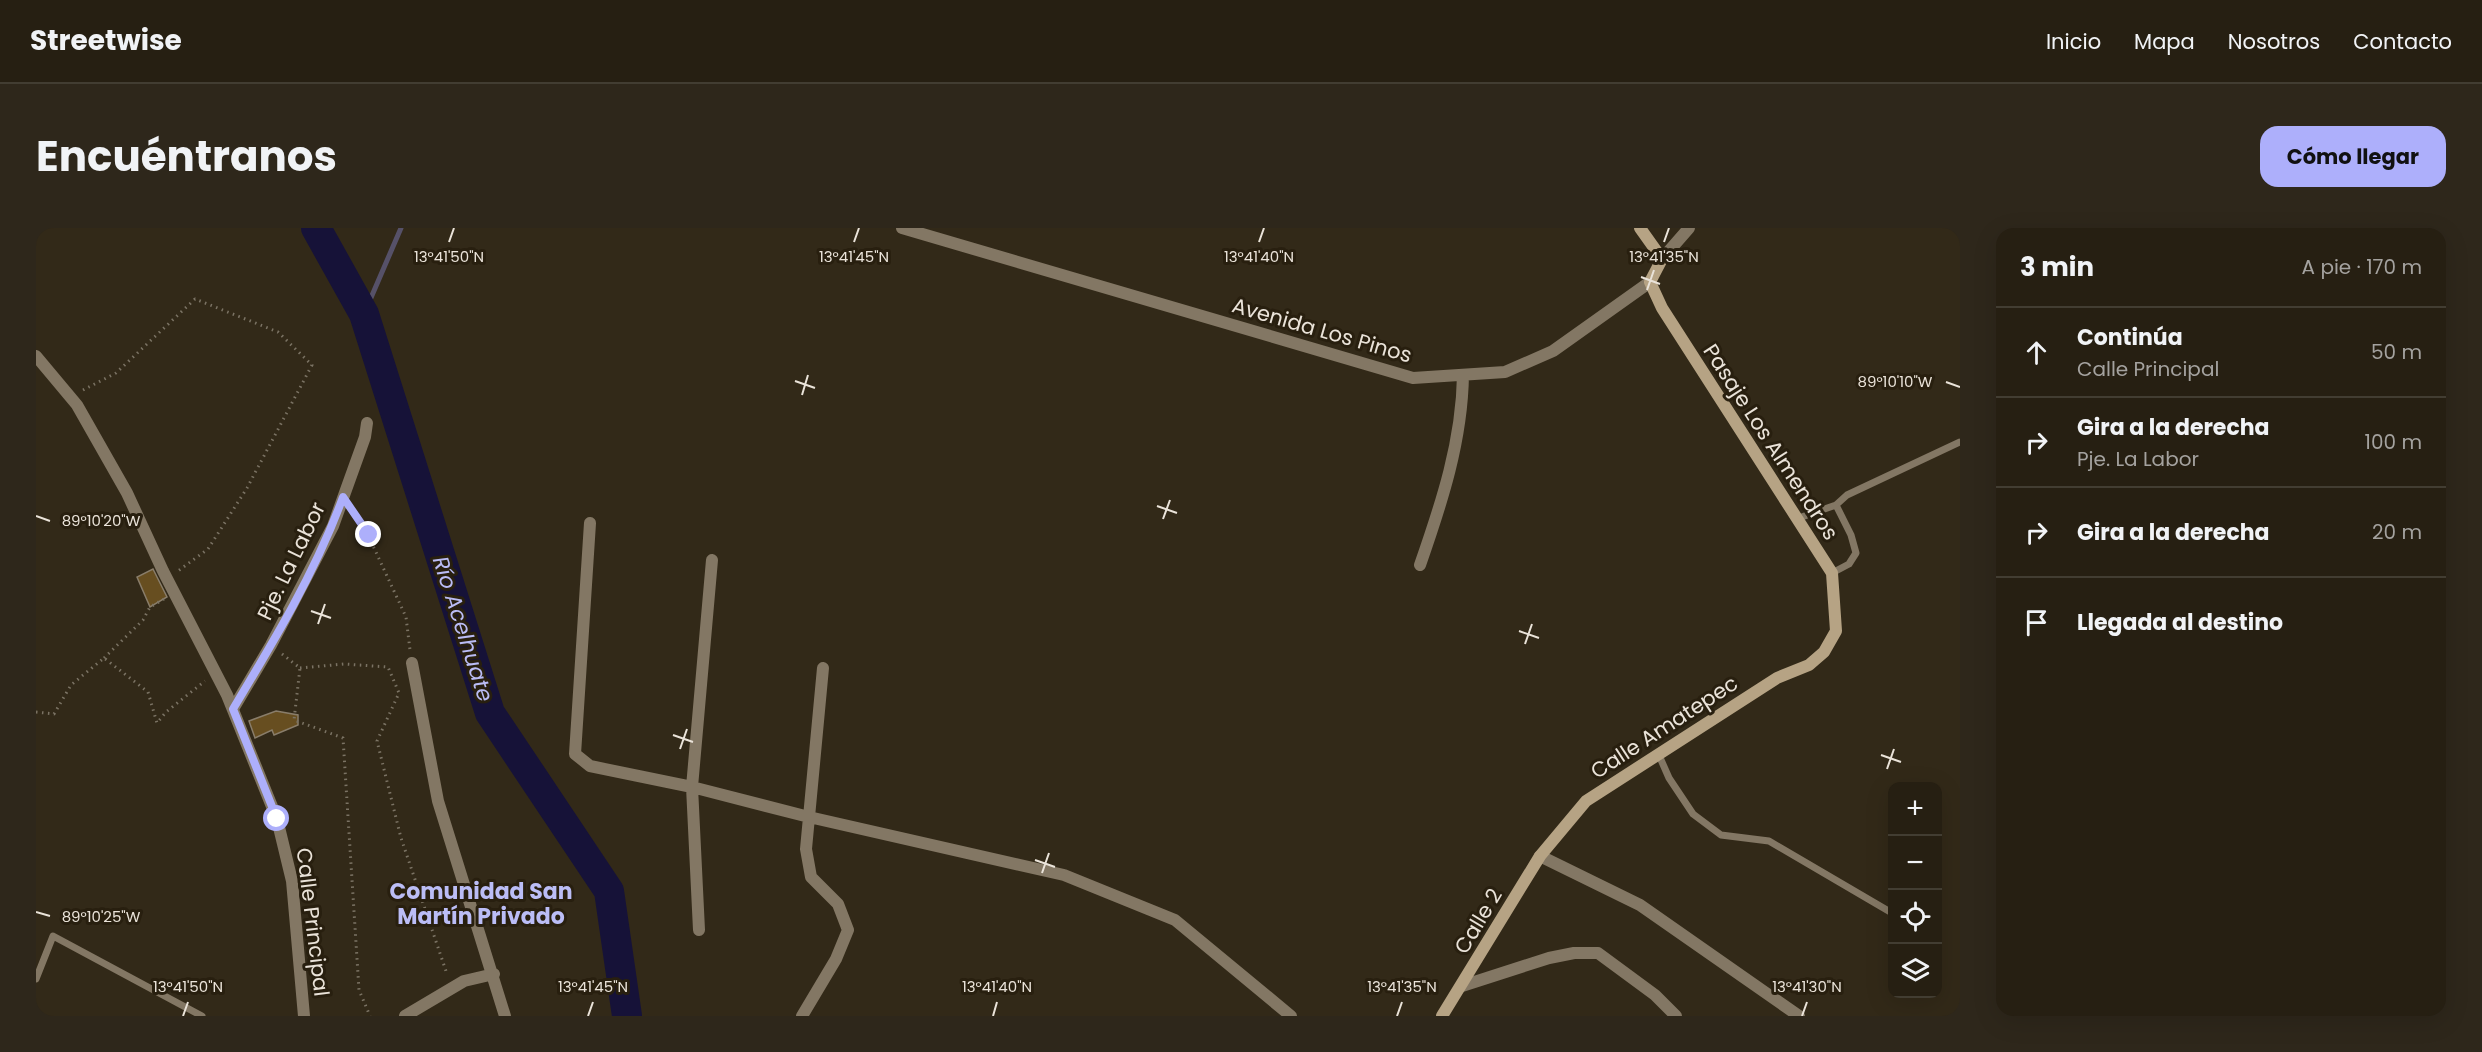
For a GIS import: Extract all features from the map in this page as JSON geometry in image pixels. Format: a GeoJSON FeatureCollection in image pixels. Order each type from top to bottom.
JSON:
{"type":"FeatureCollection","features":[{"type":"Feature","properties":{"kind":"street","name":"Avenida Los Pinos"},"geometry":{"type":"LineString","coordinates":[[902,228],[1413,378],[1505,372],[1553,351],[1650,282],[1662,259],[1689,228]]}},
{"type":"Feature","properties":{"kind":"street"},"geometry":{"type":"LineString","coordinates":[[1640,228],[1662,259]]}},
{"type":"Feature","properties":{"kind":"street","name":"Pasaje Los Almendros"},"geometry":{"type":"LineString","coordinates":[[1650,282],[1662,308],[1832,573],[1836,631]]}},
{"type":"Feature","properties":{"kind":"street","name":"Calle Principal"},"geometry":{"type":"LineString","coordinates":[[36,356],[70,396],[140,517],[167,579],[233,709],[277,819],[292,881],[304,1016]]}},
{"type":"Feature","properties":{"kind":"street"},"geometry":{"type":"LineString","coordinates":[[1420,565],[1447,485],[1458,439],[1463,412],[1464,375]]}},
{"type":"Feature","properties":{"kind":"street","name":"Pje. La Labor"},"geometry":{"type":"LineString","coordinates":[[233,709],[271,645],[333,526],[365,437],[367,423]]}},
{"type":"Feature","properties":{"kind":"street"},"geometry":{"type":"LineString","coordinates":[[590,523],[575,754],[590,766],[692,787],[809,817],[1064,875],[1175,920],[1291,1016]]}},
{"type":"Feature","properties":{"kind":"street"},"geometry":{"type":"LineString","coordinates":[[699,930],[692,787],[712,560]]}},
{"type":"Feature","properties":{"kind":"street","name":"Calle Amatepec"},"geometry":{"type":"LineString","coordinates":[[1528,876],[1540,856],[1586,801],[1777,678],[1809,665],[1824,652],[1836,631]]}},
{"type":"Feature","properties":{"kind":"street"},"geometry":{"type":"LineString","coordinates":[[412,663],[438,801],[494,974],[505,1016]]}},
{"type":"Feature","properties":{"kind":"street"},"geometry":{"type":"LineString","coordinates":[[802,1016],[836,959],[848,930],[838,904],[811,877],[806,849],[823,668]]}},
{"type":"Feature","properties":{"kind":"street"},"geometry":{"type":"LineString","coordinates":[[1540,856],[1640,905],[1799,1016]]}},
{"type":"Feature","properties":{"kind":"street","name":"Calle 2"},"geometry":{"type":"LineString","coordinates":[[1442,1016],[1528,876]]}},
{"type":"Feature","properties":{"kind":"street"},"geometry":{"type":"LineString","coordinates":[[1461,986],[1549,958],[1574,952],[1598,953],[1655,995],[1676,1016]]}},
{"type":"Feature","properties":{"kind":"street"},"geometry":{"type":"LineString","coordinates":[[405,1016],[464,981],[494,974]]}},
{"type":"Feature","properties":{"kind":"lane"},"geometry":{"type":"LineString","coordinates":[[1796,519],[1836,505],[1847,495],[1960,442]]}},
{"type":"Feature","properties":{"kind":"lane"},"geometry":{"type":"LineString","coordinates":[[1832,573],[1849,564],[1856,553],[1851,535],[1836,505]]}},
{"type":"Feature","properties":{"kind":"lane"},"geometry":{"type":"LineString","coordinates":[[1658,753],[1669,778],[1693,814],[1721,835],[1769,841],[1888,910]]}},
{"type":"Feature","properties":{"kind":"lane"},"geometry":{"type":"LineString","coordinates":[[36,979],[53,936],[202,1016]]}},
{"type":"Feature","properties":{"kind":"path"},"geometry":{"type":"LineString","coordinates":[[70,396],[116,372],[195,299],[278,332],[312,365],[247,488],[208,549],[167,579]]}},
{"type":"Feature","properties":{"kind":"path"},"geometry":{"type":"LineString","coordinates":[[343,497],[369,535],[406,617],[412,663],[392,675]]}},
{"type":"Feature","properties":{"kind":"path"},"geometry":{"type":"LineString","coordinates":[[36,712],[54,714],[71,685],[104,658],[143,620],[150,607],[175,593]]}},
{"type":"Feature","properties":{"kind":"path"},"geometry":{"type":"LineString","coordinates":[[271,645],[300,668],[344,664],[388,667],[399,693],[377,741],[401,838],[451,988]]}},
{"type":"Feature","properties":{"kind":"path"},"geometry":{"type":"LineString","coordinates":[[104,658],[148,692],[157,723],[166,712],[216,672]]}},
{"type":"Feature","properties":{"kind":"path"},"geometry":{"type":"LineString","coordinates":[[300,668],[294,720],[343,738],[359,990],[370,1016]]}},
{"type":"Feature","properties":{"kind":"building"},"geometry":{"type":"Polygon","coordinates":[[[153,569],[167,597],[150,607],[137,577],[153,569]]]}},
{"type":"Feature","properties":{"kind":"building"},"geometry":{"type":"Polygon","coordinates":[[[276,711],[298,715],[298,725],[274,735],[272,730],[255,738],[249,721],[276,711]]]}},
{"type":"Feature","properties":{"kind":"waterway","name":"Río Acelhuate"},"geometry":{"type":"LineString","coordinates":[[316,228],[364,314],[490,713],[609,891],[627,1016]]}},
{"type":"Feature","properties":{"kind":"waterway"},"geometry":{"type":"LineString","coordinates":[[364,314],[401,228]]}},
{"type":"Feature","properties":{"kind":"district","name":"Comunidad San Martín Privado"},"geometry":{"type":"Point","coordinates":[481,904]}},
{"type":"Feature","properties":{"kind":"route"},"geometry":{"type":"LineString","coordinates":[[277,819],[233,709],[271,645],[333,526],[343,497],[369,535]]}}]}
